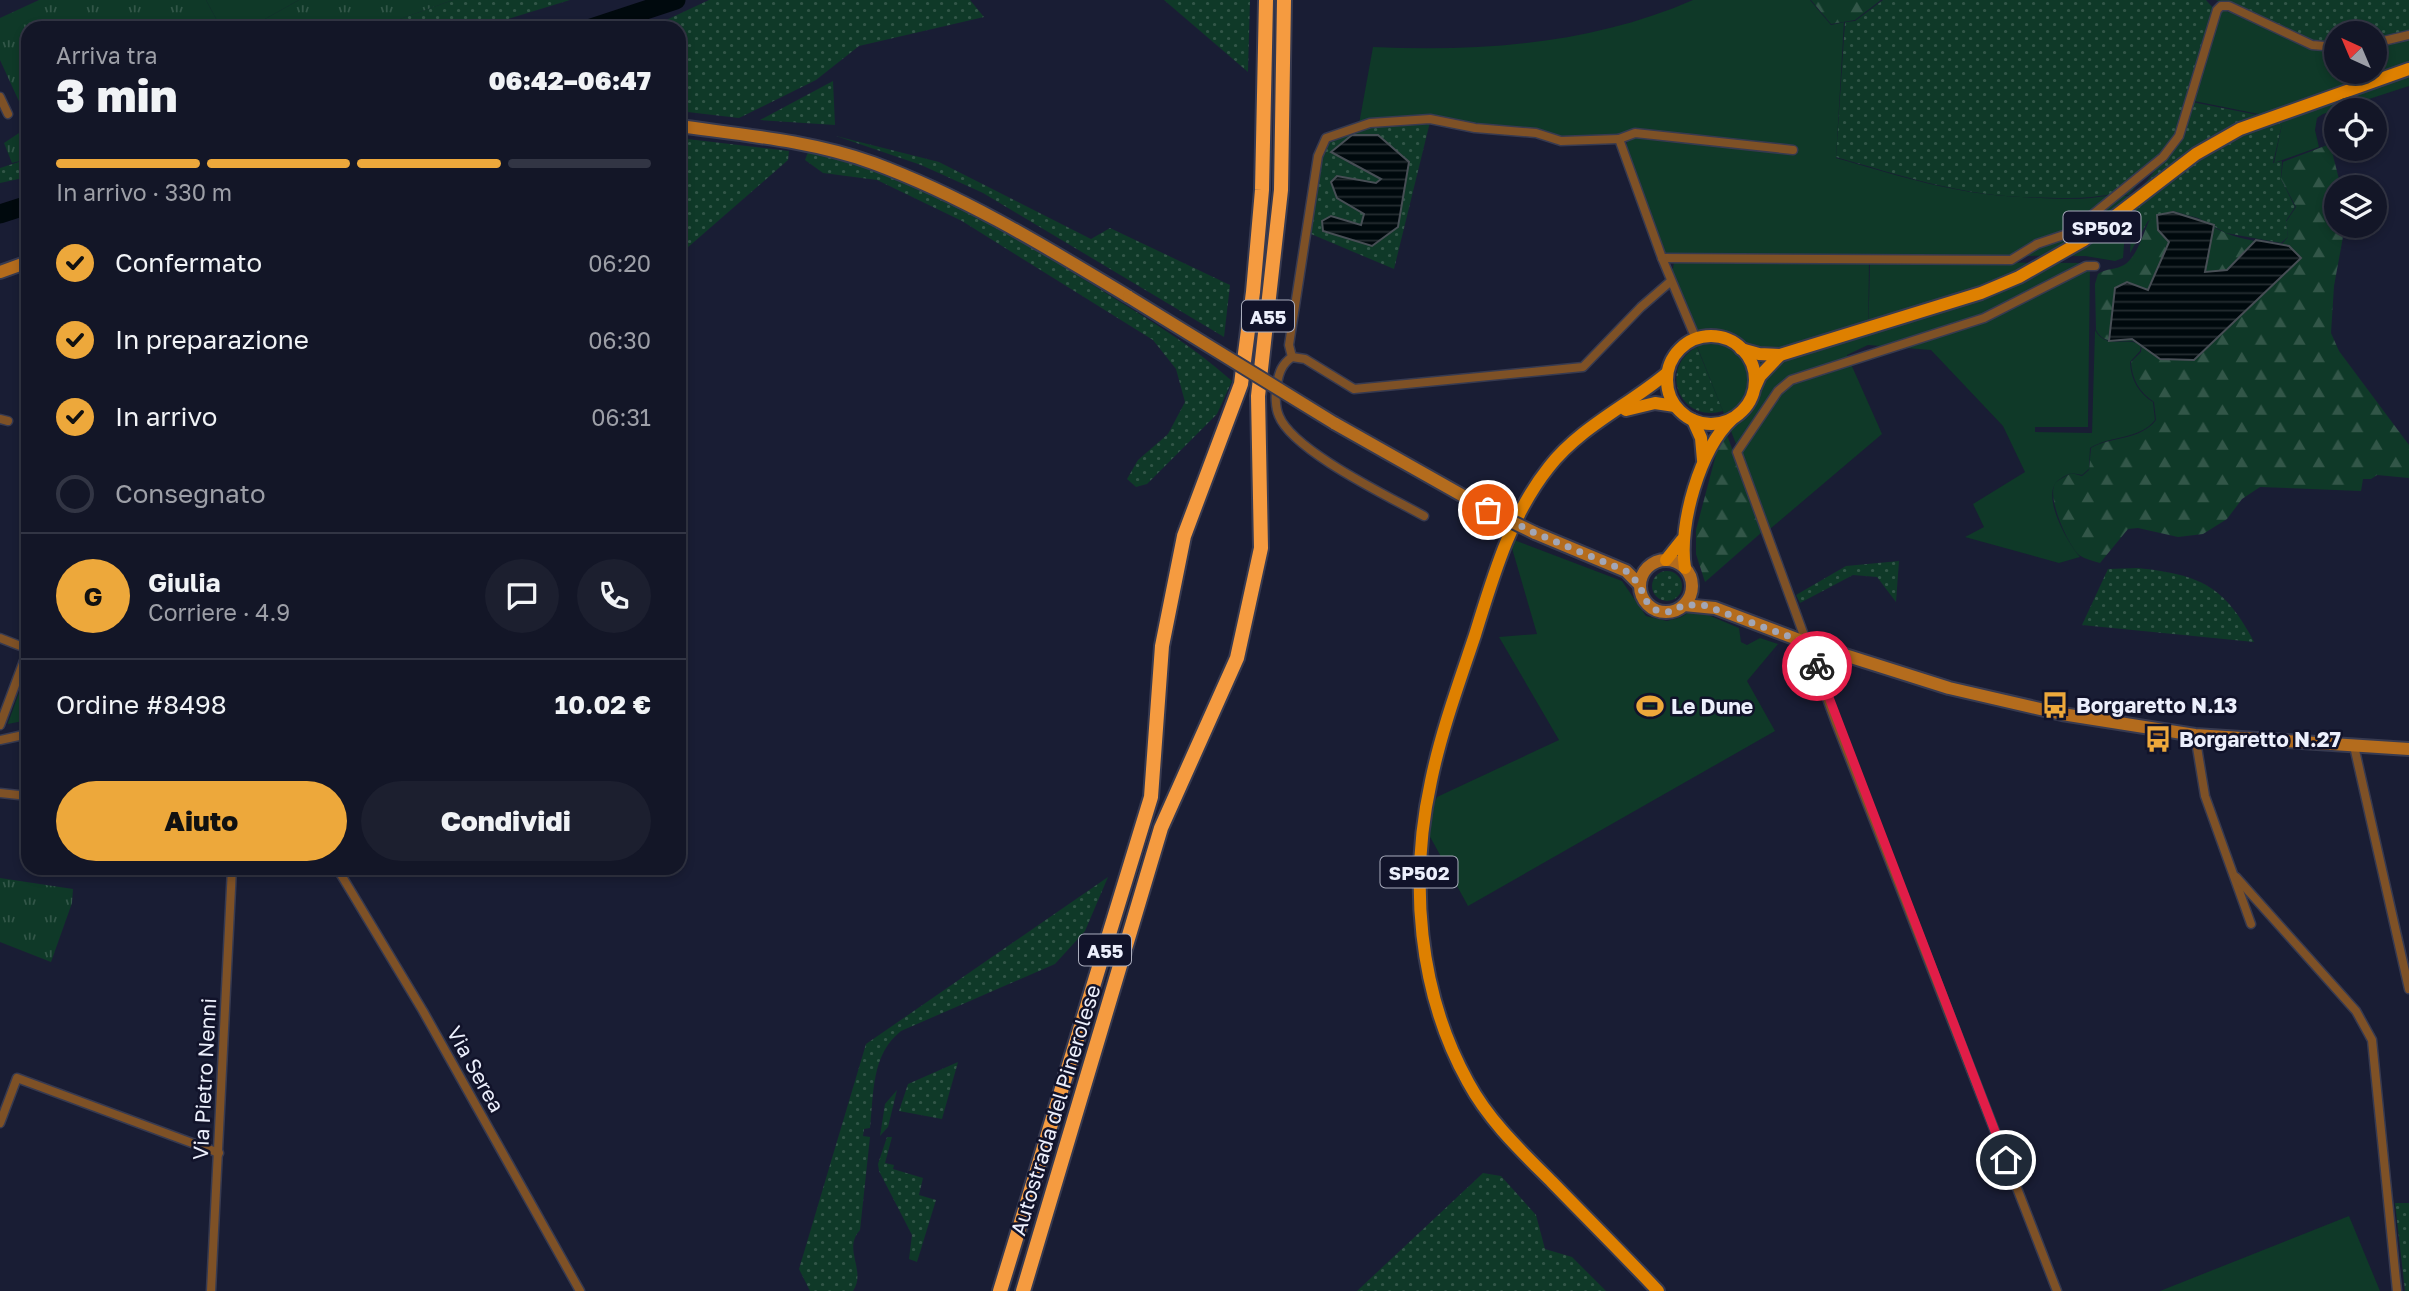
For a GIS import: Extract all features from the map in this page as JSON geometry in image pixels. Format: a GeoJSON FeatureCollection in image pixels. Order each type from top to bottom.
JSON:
{"type":"FeatureCollection","features":[{"type":"Feature","properties":{"kind":"highway","name":"Autostrada del Pinerolese"},"geometry":{"type":"LineString","coordinates":[[1000,1291],[1151,797],[1162,646],[1184,536],[1241,383],[1262,190],[1266,0]]}},
{"type":"Feature","properties":{"kind":"highway","name":"Autostrada del Pinerolese"},"geometry":{"type":"LineString","coordinates":[[1023,1291],[1161,828],[1237,658],[1261,548],[1258,396],[1281,190],[1286,37],[1284,0]]}},
{"type":"Feature","properties":{"kind":"main road","name":"SP502"},"geometry":{"type":"LineString","coordinates":[[1658,1291],[1511,1140],[1475,1092],[1449,1039],[1432,988],[1421,928],[1419,868],[1431,781],[1496,569],[1528,498],[1549,467],[1573,441],[1640,396],[1667,373],[1677,352],[1696,339],[1720,337],[1741,349],[1759,354],[1780,355],[1981,293],[2019,277],[2084,240],[2186,162],[2229,135],[2260,120],[2409,69]]}},
{"type":"Feature","properties":{"kind":"main road"},"geometry":{"type":"LineString","coordinates":[[1741,349],[1754,372],[1753,390]]}},
{"type":"Feature","properties":{"kind":"main road"},"geometry":{"type":"LineString","coordinates":[[1685,568],[1684,537],[1703,460],[1716,436],[1749,400],[1759,376],[1780,355]]}},
{"type":"Feature","properties":{"kind":"main road"},"geometry":{"type":"LineString","coordinates":[[1667,373],[1670,396],[1675,406],[1693,420],[1710,424],[1734,416]]}},
{"type":"Feature","properties":{"kind":"main road","name":"SP502"},"geometry":{"type":"LineString","coordinates":[[1603,419],[1646,404],[1675,406]]}},
{"type":"Feature","properties":{"kind":"main road"},"geometry":{"type":"LineString","coordinates":[[1693,420],[1701,438],[1703,460]]}},
{"type":"Feature","properties":{"kind":"main road"},"geometry":{"type":"LineString","coordinates":[[1666,560],[1684,537]]}},
{"type":"Feature","properties":{"kind":"street"},"geometry":{"type":"LineString","coordinates":[[1662,258],[2011,260],[2037,244],[2070,233],[2163,157],[2179,136],[2217,10],[2221,6],[2229,6],[2312,45],[2324,46]]}},
{"type":"Feature","properties":{"kind":"street"},"geometry":{"type":"LineString","coordinates":[[2387,40],[2409,35]]}},
{"type":"Feature","properties":{"kind":"street"},"geometry":{"type":"LineString","coordinates":[[0,97],[8,114]]}},
{"type":"Feature","properties":{"kind":"street"},"geometry":{"type":"LineString","coordinates":[[1292,357],[1289,345],[1318,156],[1326,138],[1370,123],[1430,119],[1475,128],[1536,133],[1561,141],[1619,139],[1635,134],[1793,150]]}},
{"type":"Feature","properties":{"kind":"street"},"geometry":{"type":"LineString","coordinates":[[686,128],[797,143],[871,163],[968,204],[1022,232],[1334,422],[1488,510],[1626,571],[1644,572]]}},
{"type":"Feature","properties":{"kind":"street"},"geometry":{"type":"LineString","coordinates":[[1619,139],[1662,258],[1696,339]]}},
{"type":"Feature","properties":{"kind":"street"},"geometry":{"type":"LineString","coordinates":[[0,272],[21,264]]}},
{"type":"Feature","properties":{"kind":"street"},"geometry":{"type":"LineString","coordinates":[[2056,1291],[1836,723],[1810,644],[1801,630],[1737,452],[1779,391],[1800,376],[1983,318],[2086,266],[2095,266]]}},
{"type":"Feature","properties":{"kind":"street"},"geometry":{"type":"LineString","coordinates":[[1292,357],[1305,359],[1354,389],[1583,368],[1641,307],[1671,281]]}},
{"type":"Feature","properties":{"kind":"street"},"geometry":{"type":"LineString","coordinates":[[1292,357],[1280,370],[1276,390],[1278,416],[1286,427],[1310,450],[1424,516]]}},
{"type":"Feature","properties":{"kind":"street"},"geometry":{"type":"LineString","coordinates":[[1640,585],[1644,572],[1651,564],[1666,560],[1685,568],[1692,587],[1715,608]]}},
{"type":"Feature","properties":{"kind":"street"},"geometry":{"type":"LineString","coordinates":[[1626,571],[1640,585],[1644,599],[1656,610],[1670,612],[1684,605],[1715,608],[1810,644],[1949,688],[2062,714],[2195,735],[2409,749]]}},
{"type":"Feature","properties":{"kind":"street"},"geometry":{"type":"LineString","coordinates":[[1684,605],[1692,587]]}},
{"type":"Feature","properties":{"kind":"street"},"geometry":{"type":"LineString","coordinates":[[0,638],[21,647]]}},
{"type":"Feature","properties":{"kind":"street"},"geometry":{"type":"LineString","coordinates":[[0,725],[21,669]]}},
{"type":"Feature","properties":{"kind":"street"},"geometry":{"type":"LineString","coordinates":[[2195,735],[2204,796],[2252,924]]}},
{"type":"Feature","properties":{"kind":"street"},"geometry":{"type":"LineString","coordinates":[[0,740],[21,736]]}},
{"type":"Feature","properties":{"kind":"street"},"geometry":{"type":"LineString","coordinates":[[2354,746],[2405,951],[2409,989]]}},
{"type":"Feature","properties":{"kind":"street"},"geometry":{"type":"LineString","coordinates":[[0,793],[21,795]]}},
{"type":"Feature","properties":{"kind":"street","name":"Via Pietro Nenni"},"geometry":{"type":"LineString","coordinates":[[211,1291],[232,875]]}},
{"type":"Feature","properties":{"kind":"street","name":"Via Serea"},"geometry":{"type":"LineString","coordinates":[[341,875],[424,1011],[580,1291]]}},
{"type":"Feature","properties":{"kind":"street"},"geometry":{"type":"LineString","coordinates":[[2236,877],[2356,1011],[2372,1040],[2398,1291]]}},
{"type":"Feature","properties":{"kind":"street"},"geometry":{"type":"LineString","coordinates":[[0,1123],[17,1078],[219,1153]]}},
{"type":"Feature","properties":{"kind":"green space"},"geometry":{"type":"Polygon","coordinates":[[[39,0],[206,0],[217,21],[21,21],[21,106],[0,60],[0,18],[39,0]]]}},
{"type":"Feature","properties":{"kind":"green space"},"geometry":{"type":"Polygon","coordinates":[[[206,0],[299,0],[262,21],[217,21],[206,0]]]}},
{"type":"Feature","properties":{"kind":"green space"},"geometry":{"type":"Polygon","coordinates":[[[299,0],[453,0],[394,21],[262,21],[299,0]]]}},
{"type":"Feature","properties":{"kind":"green space"},"geometry":{"type":"Polygon","coordinates":[[[453,0],[570,0],[502,21],[394,21],[453,0]]]}},
{"type":"Feature","properties":{"kind":"green space"},"geometry":{"type":"Polygon","coordinates":[[[709,0],[970,0],[984,17],[859,46],[816,80],[739,118],[686,112],[686,21],[664,21],[709,0]]]}},
{"type":"Feature","properties":{"kind":"green space"},"geometry":{"type":"Polygon","coordinates":[[[1164,0],[1250,0],[1248,72],[1164,0]]]}},
{"type":"Feature","properties":{"kind":"green space"},"geometry":{"type":"Polygon","coordinates":[[[1693,0],[1810,0],[1831,25],[1844,22],[1836,158],[1927,183],[1972,192],[2056,199],[2128,196],[2123,258],[2115,261],[2085,256],[1663,255],[1627,149],[1627,138],[1574,140],[1446,121],[1359,124],[1373,47],[1455,48],[1536,42],[1616,27],[1693,0]]]}},
{"type":"Feature","properties":{"kind":"green space"},"geometry":{"type":"Polygon","coordinates":[[[1811,0],[1881,0],[1855,20],[1831,24],[1811,0]]]}},
{"type":"Feature","properties":{"kind":"green space"},"geometry":{"type":"Polygon","coordinates":[[[1883,0],[2206,0],[2214,9],[2176,135],[2129,195],[2021,197],[1951,188],[1836,157],[1845,22],[1855,21],[1883,0]]]}},
{"type":"Feature","properties":{"kind":"green space"},"geometry":{"type":"Polygon","coordinates":[[[2216,0],[2409,0],[2409,32],[2387,37],[2387,21],[2324,21],[2324,43],[2313,42],[2216,0]]]}},
{"type":"Feature","properties":{"kind":"green space"},"geometry":{"type":"Polygon","coordinates":[[[2222,9],[2311,48],[2324,49],[2324,84],[2387,84],[2387,44],[2409,39],[2409,86],[2372,98],[2324,98],[2324,114],[2317,118],[2315,130],[2319,147],[2274,163],[2283,119],[2194,101],[2222,9]]]}},
{"type":"Feature","properties":{"kind":"green space"},"geometry":{"type":"Polygon","coordinates":[[[833,81],[835,125],[760,120],[833,81]]]}},
{"type":"Feature","properties":{"kind":"green space"},"geometry":{"type":"Polygon","coordinates":[[[2192,102],[2283,120],[2273,163],[2282,161],[2281,179],[2295,207],[2286,221],[2288,237],[2281,243],[2226,233],[2198,218],[2173,211],[2148,221],[2130,253],[2133,199],[2172,148],[2192,102]]]}},
{"type":"Feature","properties":{"kind":"green space"},"geometry":{"type":"Polygon","coordinates":[[[1430,122],[1394,269],[1311,234],[1319,172],[1326,144],[1334,137],[1360,128],[1391,123],[1430,122]],[[1409,162],[1348,163],[1382,178],[1377,183],[1338,176],[1337,199],[1364,214],[1361,225],[1331,216],[1372,246],[1409,162]]]}},
{"type":"Feature","properties":{"kind":"green space"},"geometry":{"type":"Polygon","coordinates":[[[21,132],[21,161],[12,163],[4,143],[21,132]]]}},
{"type":"Feature","properties":{"kind":"green space"},"geometry":{"type":"Polygon","coordinates":[[[836,136],[939,162],[1091,239],[1110,228],[1230,285],[1224,337],[983,193],[921,165],[836,136]]]}},
{"type":"Feature","properties":{"kind":"green space"},"geometry":{"type":"Polygon","coordinates":[[[686,139],[789,151],[788,160],[686,249],[686,139]]]}},
{"type":"Feature","properties":{"kind":"green space"},"geometry":{"type":"Polygon","coordinates":[[[2324,146],[2324,161],[2334,161],[2338,175],[2324,175],[2324,238],[2343,238],[2334,286],[2331,333],[2339,351],[2409,445],[2409,478],[2377,475],[2371,479],[2363,479],[2361,491],[2260,487],[2242,499],[2227,519],[2203,534],[2178,537],[2138,528],[2128,529],[2100,563],[2086,559],[2074,550],[2064,531],[2053,497],[2056,482],[2071,473],[2082,476],[2089,470],[2091,448],[2142,432],[2156,420],[2154,402],[2140,389],[2132,368],[2131,362],[2141,352],[2142,344],[2111,341],[2100,336],[2096,330],[2095,284],[2098,274],[2121,267],[2129,261],[2149,221],[2169,213],[2188,215],[2239,238],[2282,244],[2288,237],[2286,222],[2296,207],[2281,179],[2283,162],[2324,146]]]}},
{"type":"Feature","properties":{"kind":"green space"},"geometry":{"type":"Polygon","coordinates":[[[808,152],[848,161],[924,189],[1032,247],[1152,322],[1232,381],[1217,414],[1147,484],[1136,487],[1127,479],[1138,460],[1168,434],[1185,402],[1176,369],[1153,340],[962,221],[877,180],[823,173],[805,160],[808,152]]]}},
{"type":"Feature","properties":{"kind":"green space"},"geometry":{"type":"Polygon","coordinates":[[[21,161],[21,178],[0,183],[0,168],[21,161]]]}},
{"type":"Feature","properties":{"kind":"green space"},"geometry":{"type":"Polygon","coordinates":[[[1674,262],[1869,262],[1868,343],[1870,262],[2090,263],[2088,427],[2035,427],[2035,432],[2092,433],[2095,330],[2105,340],[2141,345],[2140,351],[2130,362],[2131,368],[2139,390],[2153,402],[2155,420],[2141,431],[2090,448],[2089,469],[2082,475],[2071,473],[2055,484],[2052,494],[2056,513],[2064,533],[2080,557],[2059,563],[1965,537],[1984,527],[1973,504],[2025,472],[2003,426],[1931,350],[1868,345],[1847,355],[1882,434],[1770,529],[1671,281],[1674,262]]]}},
{"type":"Feature","properties":{"kind":"green space"},"geometry":{"type":"Polygon","coordinates":[[[1697,347],[1723,411],[1708,413],[1695,409],[1685,402],[1679,392],[1676,380],[1678,368],[1685,356],[1697,347]]]}},
{"type":"Feature","properties":{"kind":"green space"},"geometry":{"type":"Polygon","coordinates":[[[1726,432],[1762,532],[1705,582],[1696,554],[1696,530],[1719,443],[1726,432]]]}},
{"type":"Feature","properties":{"kind":"green space","name":"Le Dune"},"geometry":{"type":"Polygon","coordinates":[[[1509,538],[1622,581],[1646,616],[1667,621],[1694,609],[1739,628],[1741,642],[1747,645],[1760,638],[1778,644],[1747,681],[1775,731],[1468,906],[1428,833],[1430,813],[1437,797],[1559,740],[1499,637],[1537,634],[1509,538]]]}},
{"type":"Feature","properties":{"kind":"green space"},"geometry":{"type":"Polygon","coordinates":[[[1899,561],[1896,602],[1877,577],[1853,575],[1800,603],[1796,595],[1846,566],[1899,561]]]}},
{"type":"Feature","properties":{"kind":"green space"},"geometry":{"type":"Polygon","coordinates":[[[2138,568],[2178,574],[2208,586],[2232,607],[2254,642],[2082,625],[2108,569],[2138,568]]]}},
{"type":"Feature","properties":{"kind":"green space"},"geometry":{"type":"Polygon","coordinates":[[[1667,571],[1678,575],[1682,586],[1678,597],[1667,601],[1656,597],[1652,586],[1656,575],[1667,571]]]}},
{"type":"Feature","properties":{"kind":"green space"},"geometry":{"type":"Polygon","coordinates":[[[21,687],[21,721],[8,723],[21,687]]]}},
{"type":"Feature","properties":{"kind":"green space"},"geometry":{"type":"Polygon","coordinates":[[[1108,877],[1085,931],[1055,964],[901,1031],[891,1041],[879,1063],[870,1128],[864,1129],[863,1136],[870,1137],[860,1230],[853,1245],[857,1283],[853,1291],[810,1291],[799,1269],[866,1044],[1108,877]]]}},
{"type":"Feature","properties":{"kind":"green space"},"geometry":{"type":"Polygon","coordinates":[[[0,878],[73,889],[72,903],[51,962],[0,942],[0,878]]]}},
{"type":"Feature","properties":{"kind":"green space"},"geometry":{"type":"Polygon","coordinates":[[[958,1062],[942,1119],[899,1111],[908,1084],[958,1062]]]}},
{"type":"Feature","properties":{"kind":"green space"},"geometry":{"type":"Polygon","coordinates":[[[897,1090],[888,1127],[880,1136],[885,1104],[897,1090]]]}},
{"type":"Feature","properties":{"kind":"green space"},"geometry":{"type":"Polygon","coordinates":[[[887,1137],[892,1137],[885,1163],[894,1165],[893,1169],[923,1178],[919,1195],[936,1200],[917,1262],[909,1259],[912,1235],[879,1171],[878,1164],[887,1137]]]}},
{"type":"Feature","properties":{"kind":"green space"},"geometry":{"type":"Polygon","coordinates":[[[1483,1173],[1501,1176],[1536,1215],[1545,1249],[1572,1257],[1606,1291],[1357,1291],[1483,1173]]]}},
{"type":"Feature","properties":{"kind":"green space"},"geometry":{"type":"Polygon","coordinates":[[[2395,1203],[2409,1203],[2409,1291],[2405,1291],[2395,1203]]]}},
{"type":"Feature","properties":{"kind":"green space"},"geometry":{"type":"Polygon","coordinates":[[[2349,1216],[2380,1291],[2160,1291],[2349,1216]]]}},
{"type":"Feature","properties":{"kind":"shaded area"},"geometry":{"type":"Polygon","coordinates":[[[1352,135],[1378,135],[1409,162],[1398,227],[1372,246],[1323,231],[1322,221],[1331,216],[1361,225],[1364,214],[1337,198],[1331,182],[1337,176],[1376,183],[1381,179],[1331,152],[1352,135]]]}},
{"type":"Feature","properties":{"kind":"shaded area"},"geometry":{"type":"Polygon","coordinates":[[[2173,212],[2214,225],[2205,272],[2227,270],[2256,240],[2289,246],[2301,258],[2194,360],[2160,359],[2132,339],[2109,341],[2115,288],[2127,282],[2148,290],[2169,242],[2158,230],[2157,215],[2173,212]]]}},
{"type":"Feature","properties":{"kind":"waterway"},"geometry":{"type":"LineString","coordinates":[[612,21],[676,0]]}},
{"type":"Feature","properties":{"kind":"waterway"},"geometry":{"type":"LineString","coordinates":[[0,214],[21,207]]}},
{"type":"Feature","properties":{"kind":"way so far"},"geometry":{"type":"LineString","coordinates":[[1488,510],[1626,571],[1640,585],[1648,605],[1656,610],[1670,612],[1684,605],[1715,608],[1810,644],[1817,666]]}},
{"type":"Feature","properties":{"kind":"place","name":"Borgaretto N.13"},"geometry":{"type":"Point","coordinates":[2055,705]}},
{"type":"Feature","properties":{"kind":"place","name":"Le Dune"},"geometry":{"type":"Point","coordinates":[1650,706]}},
{"type":"Feature","properties":{"kind":"place","name":"Borgaretto N.27"},"geometry":{"type":"Point","coordinates":[2158,739]}},
{"type":"Feature","properties":{"kind":"route"},"geometry":{"type":"LineString","coordinates":[[1817,666],[1836,723],[2006,1160]]}}]}
